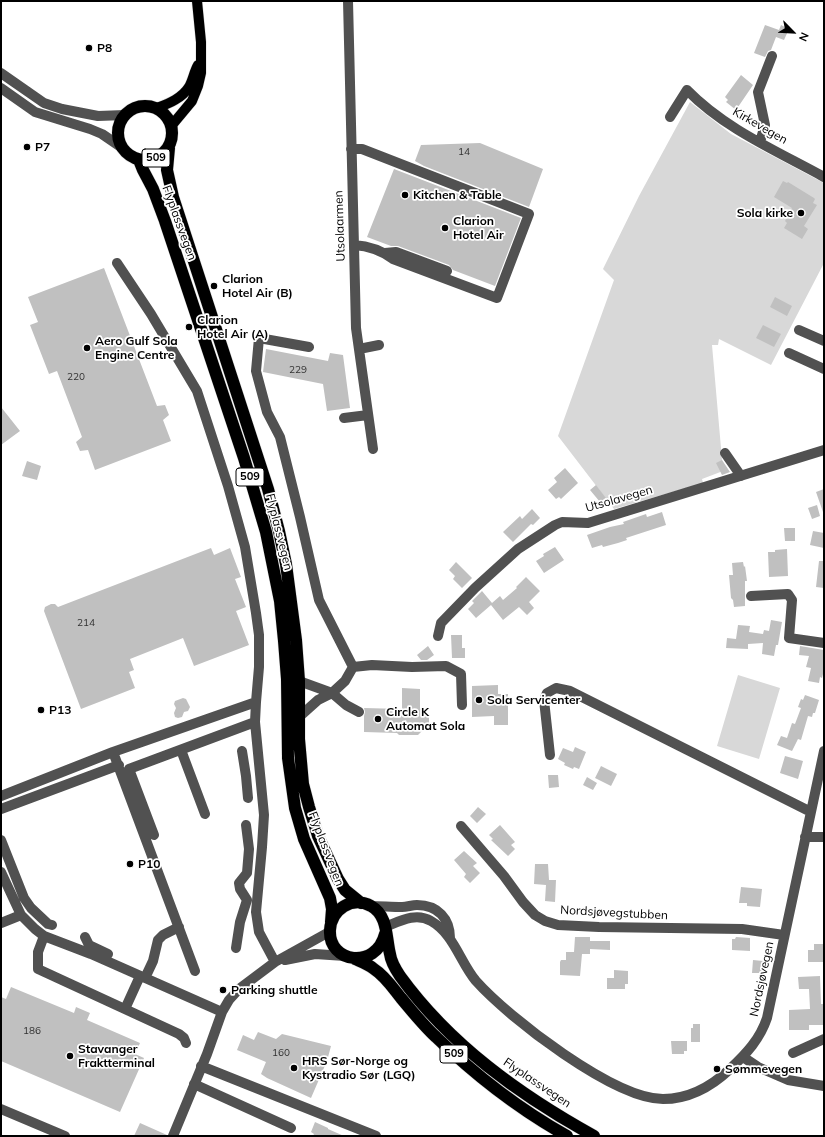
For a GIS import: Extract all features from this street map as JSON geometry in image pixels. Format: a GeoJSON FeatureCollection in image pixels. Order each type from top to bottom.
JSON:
{"type":"FeatureCollection","features":[{"type":"Feature","properties":{"kind":"highway"},"geometry":{"type":"LineString","coordinates":[[121,147],[118,136],[119,124],[125,114],[134,108],[146,106],[157,108],[166,115],[172,125]]}},
{"type":"Feature","properties":{"kind":"highway","name":"509"},"geometry":{"type":"LineString","coordinates":[[121,147],[129,156],[139,160],[151,161],[161,156],[169,148],[173,137],[172,125]]}},
{"type":"Feature","properties":{"kind":"highway","name":"Flyplassvegen"},"geometry":{"type":"LineString","coordinates":[[169,148],[167,170],[173,197],[268,489],[279,531],[292,602],[296,640],[299,681],[300,752],[304,784],[308,807],[318,836],[338,879],[346,890],[378,911],[383,920],[390,955],[399,974],[422,1003],[462,1044],[493,1071],[517,1089],[562,1118],[594,1136]]}},
{"type":"Feature","properties":{"kind":"highway","name":"Flyplassvegen"},"geometry":{"type":"LineString","coordinates":[[139,160],[153,189],[165,221],[244,458],[266,532],[280,601],[287,679],[288,758],[295,808],[304,838],[330,898],[332,909],[330,927],[332,942],[337,950],[349,957],[369,965],[382,976],[412,1012],[434,1035],[485,1081],[510,1100],[567,1136]]}},
{"type":"Feature","properties":{"kind":"highway"},"geometry":{"type":"LineString","coordinates":[[330,927],[335,914],[342,907],[351,903],[366,904]]}},
{"type":"Feature","properties":{"kind":"highway"},"geometry":{"type":"LineString","coordinates":[[349,957],[364,958],[373,954],[380,948],[385,931]]}},
{"type":"Feature","properties":{"kind":"main road"},"geometry":{"type":"LineString","coordinates":[[172,125],[192,101],[201,73],[201,42],[197,1]]}},
{"type":"Feature","properties":{"kind":"main road"},"geometry":{"type":"LineString","coordinates":[[157,108],[180,97],[189,87],[200,60]]}},
{"type":"Feature","properties":{"kind":"street","name":"Utsolaarmen"},"geometry":{"type":"LineString","coordinates":[[348,1],[356,328],[372,449]]}},
{"type":"Feature","properties":{"kind":"street"},"geometry":{"type":"LineString","coordinates":[[760,142],[765,125],[758,92],[772,56]]}},
{"type":"Feature","properties":{"kind":"street"},"geometry":{"type":"LineString","coordinates":[[1,73],[44,103],[62,109],[98,116],[125,114]]}},
{"type":"Feature","properties":{"kind":"street"},"geometry":{"type":"LineString","coordinates":[[1,88],[35,112],[90,129],[102,134],[121,147]]}},
{"type":"Feature","properties":{"kind":"street","name":"Kirkevegen"},"geometry":{"type":"LineString","coordinates":[[670,117],[687,90],[700,103],[735,128],[824,177]]}},
{"type":"Feature","properties":{"kind":"street"},"geometry":{"type":"LineString","coordinates":[[351,149],[362,149],[401,163],[529,214],[497,298],[393,259],[385,253],[364,246],[354,246]]}},
{"type":"Feature","properties":{"kind":"street"},"geometry":{"type":"LineString","coordinates":[[385,253],[396,252],[447,271]]}},
{"type":"Feature","properties":{"kind":"street"},"geometry":{"type":"LineString","coordinates":[[117,263],[151,314],[197,391],[228,486],[245,547],[259,635],[259,667],[255,722],[264,815],[256,912],[260,932],[275,962]]}},
{"type":"Feature","properties":{"kind":"street"},"geometry":{"type":"LineString","coordinates":[[799,330],[824,341]]}},
{"type":"Feature","properties":{"kind":"street"},"geometry":{"type":"LineString","coordinates":[[308,347],[259,338],[256,371],[267,412],[280,437],[319,600],[353,667]]}},
{"type":"Feature","properties":{"kind":"street"},"geometry":{"type":"LineString","coordinates":[[359,349],[379,345]]}},
{"type":"Feature","properties":{"kind":"street"},"geometry":{"type":"LineString","coordinates":[[789,353],[824,369]]}},
{"type":"Feature","properties":{"kind":"street"},"geometry":{"type":"LineString","coordinates":[[344,418],[368,415]]}},
{"type":"Feature","properties":{"kind":"street","name":"Utsolavegen"},"geometry":{"type":"LineString","coordinates":[[438,636],[441,623],[475,588],[518,549],[555,525],[562,522],[588,523],[824,450]]}},
{"type":"Feature","properties":{"kind":"street"},"geometry":{"type":"LineString","coordinates":[[726,453],[741,476]]}},
{"type":"Feature","properties":{"kind":"street"},"geometry":{"type":"LineString","coordinates":[[752,596],[788,594],[792,600],[789,638],[824,643]]}},
{"type":"Feature","properties":{"kind":"street"},"geometry":{"type":"LineString","coordinates":[[353,667],[372,665],[412,667],[446,666],[461,674],[462,705]]}},
{"type":"Feature","properties":{"kind":"street"},"geometry":{"type":"LineString","coordinates":[[299,717],[318,700],[332,693],[345,680],[353,667]]}},
{"type":"Feature","properties":{"kind":"street"},"geometry":{"type":"LineString","coordinates":[[299,681],[332,693],[346,705],[359,712]]}},
{"type":"Feature","properties":{"kind":"street"},"geometry":{"type":"LineString","coordinates":[[550,755],[544,700],[547,693],[556,688],[570,691],[811,812]]}},
{"type":"Feature","properties":{"kind":"street"},"geometry":{"type":"LineString","coordinates":[[1,796],[113,752],[256,702]]}},
{"type":"Feature","properties":{"kind":"street"},"geometry":{"type":"LineString","coordinates":[[154,835],[129,769],[255,722]]}},
{"type":"Feature","properties":{"kind":"street"},"geometry":{"type":"LineString","coordinates":[[180,750],[206,814]]}},
{"type":"Feature","properties":{"kind":"street"},"geometry":{"type":"LineString","coordinates":[[242,751],[248,798]]}},
{"type":"Feature","properties":{"kind":"street","name":"Nordsjøvegen"},"geometry":{"type":"LineString","coordinates":[[385,931],[418,916],[431,921],[450,938],[467,970],[493,998],[535,1033],[582,1066],[607,1081],[631,1092],[650,1098],[663,1099],[685,1096],[698,1092],[720,1078],[743,1057],[756,1042],[763,1029],[767,1018],[824,751]]}},
{"type":"Feature","properties":{"kind":"street"},"geometry":{"type":"LineString","coordinates":[[113,752],[195,971]]}},
{"type":"Feature","properties":{"kind":"street"},"geometry":{"type":"LineString","coordinates":[[1,808],[119,765]]}},
{"type":"Feature","properties":{"kind":"street"},"geometry":{"type":"LineString","coordinates":[[236,948],[240,922],[247,900],[240,889],[239,883],[247,873],[249,849],[246,825]]}},
{"type":"Feature","properties":{"kind":"street","name":"Nordsjøvegstubben"},"geometry":{"type":"LineString","coordinates":[[462,826],[504,876],[523,902],[536,915],[545,921],[558,925],[599,928],[742,929],[784,935]]}},
{"type":"Feature","properties":{"kind":"street"},"geometry":{"type":"LineString","coordinates":[[805,837],[824,837]]}},
{"type":"Feature","properties":{"kind":"street"},"geometry":{"type":"LineString","coordinates":[[1,840],[24,898],[31,908],[48,924],[52,925]]}},
{"type":"Feature","properties":{"kind":"street"},"geometry":{"type":"LineString","coordinates":[[2,875],[21,915],[44,936],[222,1012]]}},
{"type":"Feature","properties":{"kind":"street","name":"Nordsjøvegen"},"geometry":{"type":"LineString","coordinates":[[366,904],[402,907],[417,905],[426,906],[436,910],[444,918],[450,928],[450,938]]}},
{"type":"Feature","properties":{"kind":"street"},"geometry":{"type":"LineString","coordinates":[[1,923],[21,915]]}},
{"type":"Feature","properties":{"kind":"street"},"geometry":{"type":"LineString","coordinates":[[125,1009],[142,977],[153,961],[158,940],[163,935],[179,927]]}},
{"type":"Feature","properties":{"kind":"street"},"geometry":{"type":"LineString","coordinates":[[172,1136],[228,1000],[233,994],[275,962],[330,927]]}},
{"type":"Feature","properties":{"kind":"street"},"geometry":{"type":"LineString","coordinates":[[44,936],[38,952],[38,969],[179,1034],[184,1038],[186,1043]]}},
{"type":"Feature","properties":{"kind":"street"},"geometry":{"type":"LineString","coordinates":[[85,937],[89,945],[108,954]]}},
{"type":"Feature","properties":{"kind":"street"},"geometry":{"type":"LineString","coordinates":[[275,962],[315,954],[349,957]]}},
{"type":"Feature","properties":{"kind":"street"},"geometry":{"type":"LineString","coordinates":[[793,1053],[824,1039]]}},
{"type":"Feature","properties":{"kind":"street"},"geometry":{"type":"LineString","coordinates":[[743,1057],[758,1067],[788,1080],[824,1086]]}},
{"type":"Feature","properties":{"kind":"street"},"geometry":{"type":"LineString","coordinates":[[201,1066],[376,1136]]}},
{"type":"Feature","properties":{"kind":"street"},"geometry":{"type":"LineString","coordinates":[[194,1084],[291,1128]]}},
{"type":"Feature","properties":{"kind":"street"},"geometry":{"type":"LineString","coordinates":[[1,1109],[65,1136]]}},
{"type":"Feature","properties":{"kind":"shaded area"},"geometry":{"type":"Polygon","coordinates":[[[690,102],[731,134],[824,183],[824,263],[771,365],[719,339],[718,345],[712,345],[723,471],[702,479],[703,483],[614,509],[558,436],[614,280],[603,269],[639,196],[690,102]]]}},
{"type":"Feature","properties":{"kind":"shaded area"},"geometry":{"type":"Polygon","coordinates":[[[738,675],[780,688],[759,759],[717,746],[738,675]]]}},
{"type":"Feature","properties":{"kind":"building"},"geometry":{"type":"Polygon","coordinates":[[[765,25],[779,30],[781,25],[789,29],[784,40],[776,37],[771,50],[768,51],[765,57],[754,53],[765,25]]]}},
{"type":"Feature","properties":{"kind":"building"},"geometry":{"type":"Polygon","coordinates":[[[741,75],[753,85],[736,110],[726,102],[728,100],[725,97],[741,75]]]}},
{"type":"Feature","properties":{"kind":"building"},"geometry":{"type":"Polygon","coordinates":[[[480,143],[543,169],[529,207],[424,166],[415,161],[421,145],[480,143]]]}},
{"type":"Feature","properties":{"kind":"building","name":"Clarion Hotel Air"},"geometry":{"type":"Polygon","coordinates":[[[394,169],[521,218],[495,286],[453,270],[449,265],[398,246],[391,246],[367,237],[394,169]]]}},
{"type":"Feature","properties":{"kind":"building","name":"Sola kirke"},"geometry":{"type":"Polygon","coordinates":[[[783,181],[788,182],[814,198],[813,203],[817,205],[804,226],[808,229],[802,239],[784,228],[787,223],[785,221],[792,208],[774,197],[783,181]]]}},
{"type":"Feature","properties":{"kind":"building","name":"Aero Gulf Sola Engine Centre"},"geometry":{"type":"Polygon","coordinates":[[[104,268],[157,406],[165,405],[169,415],[163,420],[171,441],[95,470],[88,450],[80,451],[76,442],[82,437],[57,371],[49,374],[30,325],[38,322],[28,297],[104,268]]]}},
{"type":"Feature","properties":{"kind":"building"},"geometry":{"type":"Polygon","coordinates":[[[775,297],[792,306],[787,316],[770,307],[775,297]]]}},
{"type":"Feature","properties":{"kind":"building"},"geometry":{"type":"Polygon","coordinates":[[[763,325],[781,334],[774,347],[756,338],[763,325]]]}},
{"type":"Feature","properties":{"kind":"building"},"geometry":{"type":"Polygon","coordinates":[[[266,349],[328,361],[330,353],[343,355],[350,408],[327,411],[323,384],[263,372],[266,349]]]}},
{"type":"Feature","properties":{"kind":"building"},"geometry":{"type":"Polygon","coordinates":[[[1,407],[20,431],[1,445],[1,407]]]}},
{"type":"Feature","properties":{"kind":"building"},"geometry":{"type":"Polygon","coordinates":[[[722,460],[730,472],[722,475],[716,463],[722,460]]]}},
{"type":"Feature","properties":{"kind":"building"},"geometry":{"type":"Polygon","coordinates":[[[27,461],[41,466],[37,480],[22,476],[27,461]]]}},
{"type":"Feature","properties":{"kind":"building"},"geometry":{"type":"Polygon","coordinates":[[[565,468],[578,483],[561,499],[559,497],[556,499],[548,490],[557,482],[554,478],[565,468]]]}},
{"type":"Feature","properties":{"kind":"building"},"geometry":{"type":"Polygon","coordinates":[[[596,485],[606,498],[600,502],[590,490],[596,485]]]}},
{"type":"Feature","properties":{"kind":"building"},"geometry":{"type":"Polygon","coordinates":[[[824,489],[824,512],[823,512],[816,492],[824,489]]]}},
{"type":"Feature","properties":{"kind":"building"},"geometry":{"type":"Polygon","coordinates":[[[817,505],[820,516],[812,519],[808,508],[817,505]]]}},
{"type":"Feature","properties":{"kind":"building"},"geometry":{"type":"Polygon","coordinates":[[[532,509],[540,518],[533,525],[531,524],[513,542],[503,532],[520,516],[522,519],[532,509]]]}},
{"type":"Feature","properties":{"kind":"building"},"geometry":{"type":"Polygon","coordinates":[[[662,512],[666,525],[626,538],[627,540],[618,543],[592,548],[587,535],[624,524],[623,522],[646,514],[647,517],[662,512]]]}},
{"type":"Feature","properties":{"kind":"building"},"geometry":{"type":"Polygon","coordinates":[[[784,528],[795,528],[795,541],[785,541],[784,528]]]}},
{"type":"Feature","properties":{"kind":"building"},"geometry":{"type":"Polygon","coordinates":[[[813,531],[824,533],[824,548],[810,545],[813,531]]]}},
{"type":"Feature","properties":{"kind":"building"},"geometry":{"type":"Polygon","coordinates":[[[555,547],[564,560],[544,573],[536,561],[544,556],[543,554],[555,547]]]}},
{"type":"Feature","properties":{"kind":"building"},"geometry":{"type":"Polygon","coordinates":[[[211,548],[214,555],[230,548],[241,577],[235,579],[246,607],[236,611],[249,645],[194,666],[183,638],[130,659],[134,670],[129,672],[135,688],[81,709],[44,611],[45,607],[55,604],[58,607],[211,548]]]}},
{"type":"Feature","properties":{"kind":"building"},"geometry":{"type":"Polygon","coordinates":[[[787,549],[788,576],[769,577],[768,552],[787,549]]]}},
{"type":"Feature","properties":{"kind":"building"},"geometry":{"type":"Polygon","coordinates":[[[819,561],[824,561],[824,588],[816,587],[819,561]]]}},
{"type":"Feature","properties":{"kind":"building"},"geometry":{"type":"Polygon","coordinates":[[[456,562],[472,578],[462,588],[453,579],[455,576],[449,570],[456,562]]]}},
{"type":"Feature","properties":{"kind":"building"},"geometry":{"type":"Polygon","coordinates":[[[743,562],[747,581],[745,581],[745,606],[734,607],[733,600],[731,598],[729,575],[733,575],[732,563],[743,562]]]}},
{"type":"Feature","properties":{"kind":"building"},"geometry":{"type":"Polygon","coordinates":[[[526,577],[540,591],[529,602],[534,608],[527,615],[519,607],[503,620],[491,605],[476,618],[468,609],[474,603],[472,601],[482,591],[492,603],[500,596],[503,600],[517,588],[516,587],[526,577]]]}},
{"type":"Feature","properties":{"kind":"building"},"geometry":{"type":"Polygon","coordinates":[[[771,620],[782,622],[778,645],[776,645],[774,656],[762,654],[763,643],[748,644],[748,649],[726,648],[727,638],[736,639],[738,625],[750,626],[749,632],[763,634],[764,630],[769,631],[771,620]]]}},
{"type":"Feature","properties":{"kind":"building"},"geometry":{"type":"Polygon","coordinates":[[[451,635],[462,635],[462,648],[465,648],[465,658],[452,658],[451,635]]]}},
{"type":"Feature","properties":{"kind":"building"},"geometry":{"type":"Polygon","coordinates":[[[428,646],[434,655],[427,660],[421,660],[417,655],[428,646]]]}},
{"type":"Feature","properties":{"kind":"building"},"geometry":{"type":"Polygon","coordinates":[[[800,646],[824,650],[824,674],[822,678],[820,677],[819,683],[808,681],[811,668],[806,667],[809,656],[799,655],[800,646]]]}},
{"type":"Feature","properties":{"kind":"building"},"geometry":{"type":"Polygon","coordinates":[[[498,685],[498,694],[508,694],[508,725],[494,725],[494,716],[472,717],[472,686],[498,685]]]}},
{"type":"Feature","properties":{"kind":"building"},"geometry":{"type":"Polygon","coordinates":[[[402,688],[420,689],[420,708],[425,714],[429,714],[429,724],[422,724],[422,731],[418,735],[364,732],[364,708],[402,709],[402,688]]]}},
{"type":"Feature","properties":{"kind":"building"},"geometry":{"type":"Polygon","coordinates":[[[805,695],[819,700],[815,713],[813,713],[812,717],[808,716],[801,740],[798,739],[792,751],[777,745],[781,736],[787,738],[792,723],[795,724],[801,708],[798,707],[801,699],[803,700],[805,695]]]}},
{"type":"Feature","properties":{"kind":"building"},"geometry":{"type":"Polygon","coordinates":[[[183,698],[186,699],[190,707],[188,711],[184,712],[182,717],[175,717],[175,701],[183,698]]]}},
{"type":"Feature","properties":{"kind":"building"},"geometry":{"type":"Polygon","coordinates":[[[575,747],[586,752],[579,769],[574,767],[573,769],[564,765],[565,763],[558,759],[563,748],[573,752],[575,747]]]}},
{"type":"Feature","properties":{"kind":"building"},"geometry":{"type":"Polygon","coordinates":[[[785,756],[803,761],[798,779],[780,773],[785,756]]]}},
{"type":"Feature","properties":{"kind":"building"},"geometry":{"type":"Polygon","coordinates":[[[601,766],[617,774],[611,786],[595,778],[601,766]]]}},
{"type":"Feature","properties":{"kind":"building"},"geometry":{"type":"Polygon","coordinates":[[[548,775],[558,775],[559,787],[549,788],[548,775]]]}},
{"type":"Feature","properties":{"kind":"building"},"geometry":{"type":"Polygon","coordinates":[[[587,777],[597,783],[593,790],[583,785],[587,777]]]}},
{"type":"Feature","properties":{"kind":"building"},"geometry":{"type":"Polygon","coordinates":[[[478,807],[486,814],[477,823],[470,816],[478,807]]]}},
{"type":"Feature","properties":{"kind":"building"},"geometry":{"type":"Polygon","coordinates":[[[500,825],[515,842],[511,845],[515,849],[508,856],[491,840],[493,839],[489,835],[500,825]]]}},
{"type":"Feature","properties":{"kind":"building"},"geometry":{"type":"Polygon","coordinates":[[[464,851],[477,863],[473,866],[480,873],[470,883],[464,877],[466,874],[454,860],[464,851]]]}},
{"type":"Feature","properties":{"kind":"building"},"geometry":{"type":"Polygon","coordinates":[[[535,864],[548,864],[549,880],[556,880],[555,902],[545,901],[546,885],[534,884],[535,864]]]}},
{"type":"Feature","properties":{"kind":"building"},"geometry":{"type":"Polygon","coordinates":[[[741,887],[762,889],[760,907],[747,906],[747,903],[739,903],[741,887]]]}},
{"type":"Feature","properties":{"kind":"building"},"geometry":{"type":"Polygon","coordinates":[[[575,937],[590,937],[590,941],[610,941],[610,950],[590,949],[590,954],[582,954],[580,976],[560,975],[560,962],[561,960],[566,960],[566,952],[574,952],[575,937]]]}},
{"type":"Feature","properties":{"kind":"building"},"geometry":{"type":"Polygon","coordinates":[[[736,937],[750,938],[750,951],[732,950],[732,939],[735,939],[736,937]]]}},
{"type":"Feature","properties":{"kind":"building"},"geometry":{"type":"Polygon","coordinates":[[[814,944],[824,944],[824,962],[808,962],[808,950],[814,950],[814,944]]]}},
{"type":"Feature","properties":{"kind":"building"},"geometry":{"type":"Polygon","coordinates":[[[753,960],[763,961],[762,973],[752,973],[753,960]]]}},
{"type":"Feature","properties":{"kind":"building"},"geometry":{"type":"Polygon","coordinates":[[[614,970],[628,971],[628,984],[625,984],[625,989],[607,989],[607,978],[614,978],[614,970]]]}},
{"type":"Feature","properties":{"kind":"building"},"geometry":{"type":"Polygon","coordinates":[[[820,976],[821,1004],[824,1004],[824,1025],[809,1025],[809,1030],[789,1030],[789,1010],[810,1009],[809,989],[799,989],[798,977],[820,976]]]}},
{"type":"Feature","properties":{"kind":"building","name":"Stavanger Fraktterminal"},"geometry":{"type":"Polygon","coordinates":[[[11,987],[74,1013],[76,1007],[90,1013],[87,1020],[140,1043],[135,1054],[144,1058],[120,1112],[1,1061],[1,997],[6,999],[11,987]]]}},
{"type":"Feature","properties":{"kind":"building"},"geometry":{"type":"Polygon","coordinates":[[[693,1024],[700,1024],[700,1042],[691,1042],[691,1028],[693,1028],[693,1024]]]}},
{"type":"Feature","properties":{"kind":"building","name":"HRS Sør-Norge og Kystradio Sør (LGQ)"},"geometry":{"type":"Polygon","coordinates":[[[258,1032],[276,1039],[282,1034],[331,1046],[327,1061],[311,1098],[267,1078],[261,1074],[266,1062],[237,1050],[243,1035],[254,1040],[258,1032]]]}},
{"type":"Feature","properties":{"kind":"building"},"geometry":{"type":"Polygon","coordinates":[[[671,1041],[687,1041],[687,1051],[684,1051],[684,1054],[672,1054],[671,1041]]]}},
{"type":"Feature","properties":{"kind":"building"},"geometry":{"type":"Polygon","coordinates":[[[315,1122],[344,1136],[313,1136],[314,1134],[311,1132],[315,1122]]]}},
{"type":"Feature","properties":{"kind":"building"},"geometry":{"type":"Polygon","coordinates":[[[140,1123],[167,1135],[167,1136],[134,1136],[140,1123]]]}},
{"type":"Feature","properties":{"kind":"place","name":"P8"},"geometry":{"type":"Point","coordinates":[89,48]}},
{"type":"Feature","properties":{"kind":"place","name":"P7"},"geometry":{"type":"Point","coordinates":[27,147]}},
{"type":"Feature","properties":{"kind":"place","name":"Kitchen & Table"},"geometry":{"type":"Point","coordinates":[405,195]}},
{"type":"Feature","properties":{"kind":"place","name":"Sola kirke"},"geometry":{"type":"Point","coordinates":[801,213]}},
{"type":"Feature","properties":{"kind":"place","name":"Clarion Hotel Air"},"geometry":{"type":"Point","coordinates":[445,228]}},
{"type":"Feature","properties":{"kind":"place","name":"Clarion Hotel Air (B)"},"geometry":{"type":"Point","coordinates":[214,286]}},
{"type":"Feature","properties":{"kind":"place","name":"Clarion Hotel Air (A)"},"geometry":{"type":"Point","coordinates":[189,327]}},
{"type":"Feature","properties":{"kind":"place","name":"Aero Gulf Sola Engine Centre"},"geometry":{"type":"Point","coordinates":[87,348]}},
{"type":"Feature","properties":{"kind":"place","name":"Sola Servicenter"},"geometry":{"type":"Point","coordinates":[479,700]}},
{"type":"Feature","properties":{"kind":"place","name":"P13"},"geometry":{"type":"Point","coordinates":[41,710]}},
{"type":"Feature","properties":{"kind":"place","name":"Circle K Automat Sola"},"geometry":{"type":"Point","coordinates":[378,719]}},
{"type":"Feature","properties":{"kind":"place","name":"P10"},"geometry":{"type":"Point","coordinates":[130,864]}},
{"type":"Feature","properties":{"kind":"place","name":"Parking shuttle"},"geometry":{"type":"Point","coordinates":[223,990]}},
{"type":"Feature","properties":{"kind":"place","name":"Stavanger Fraktterminal"},"geometry":{"type":"Point","coordinates":[70,1056]}},
{"type":"Feature","properties":{"kind":"place","name":"HRS Sør-Norge og Kystradio Sør (LGQ)"},"geometry":{"type":"Point","coordinates":[294,1068]}},
{"type":"Feature","properties":{"kind":"place","name":"Sømmevegen"},"geometry":{"type":"Point","coordinates":[717,1069]}}]}
